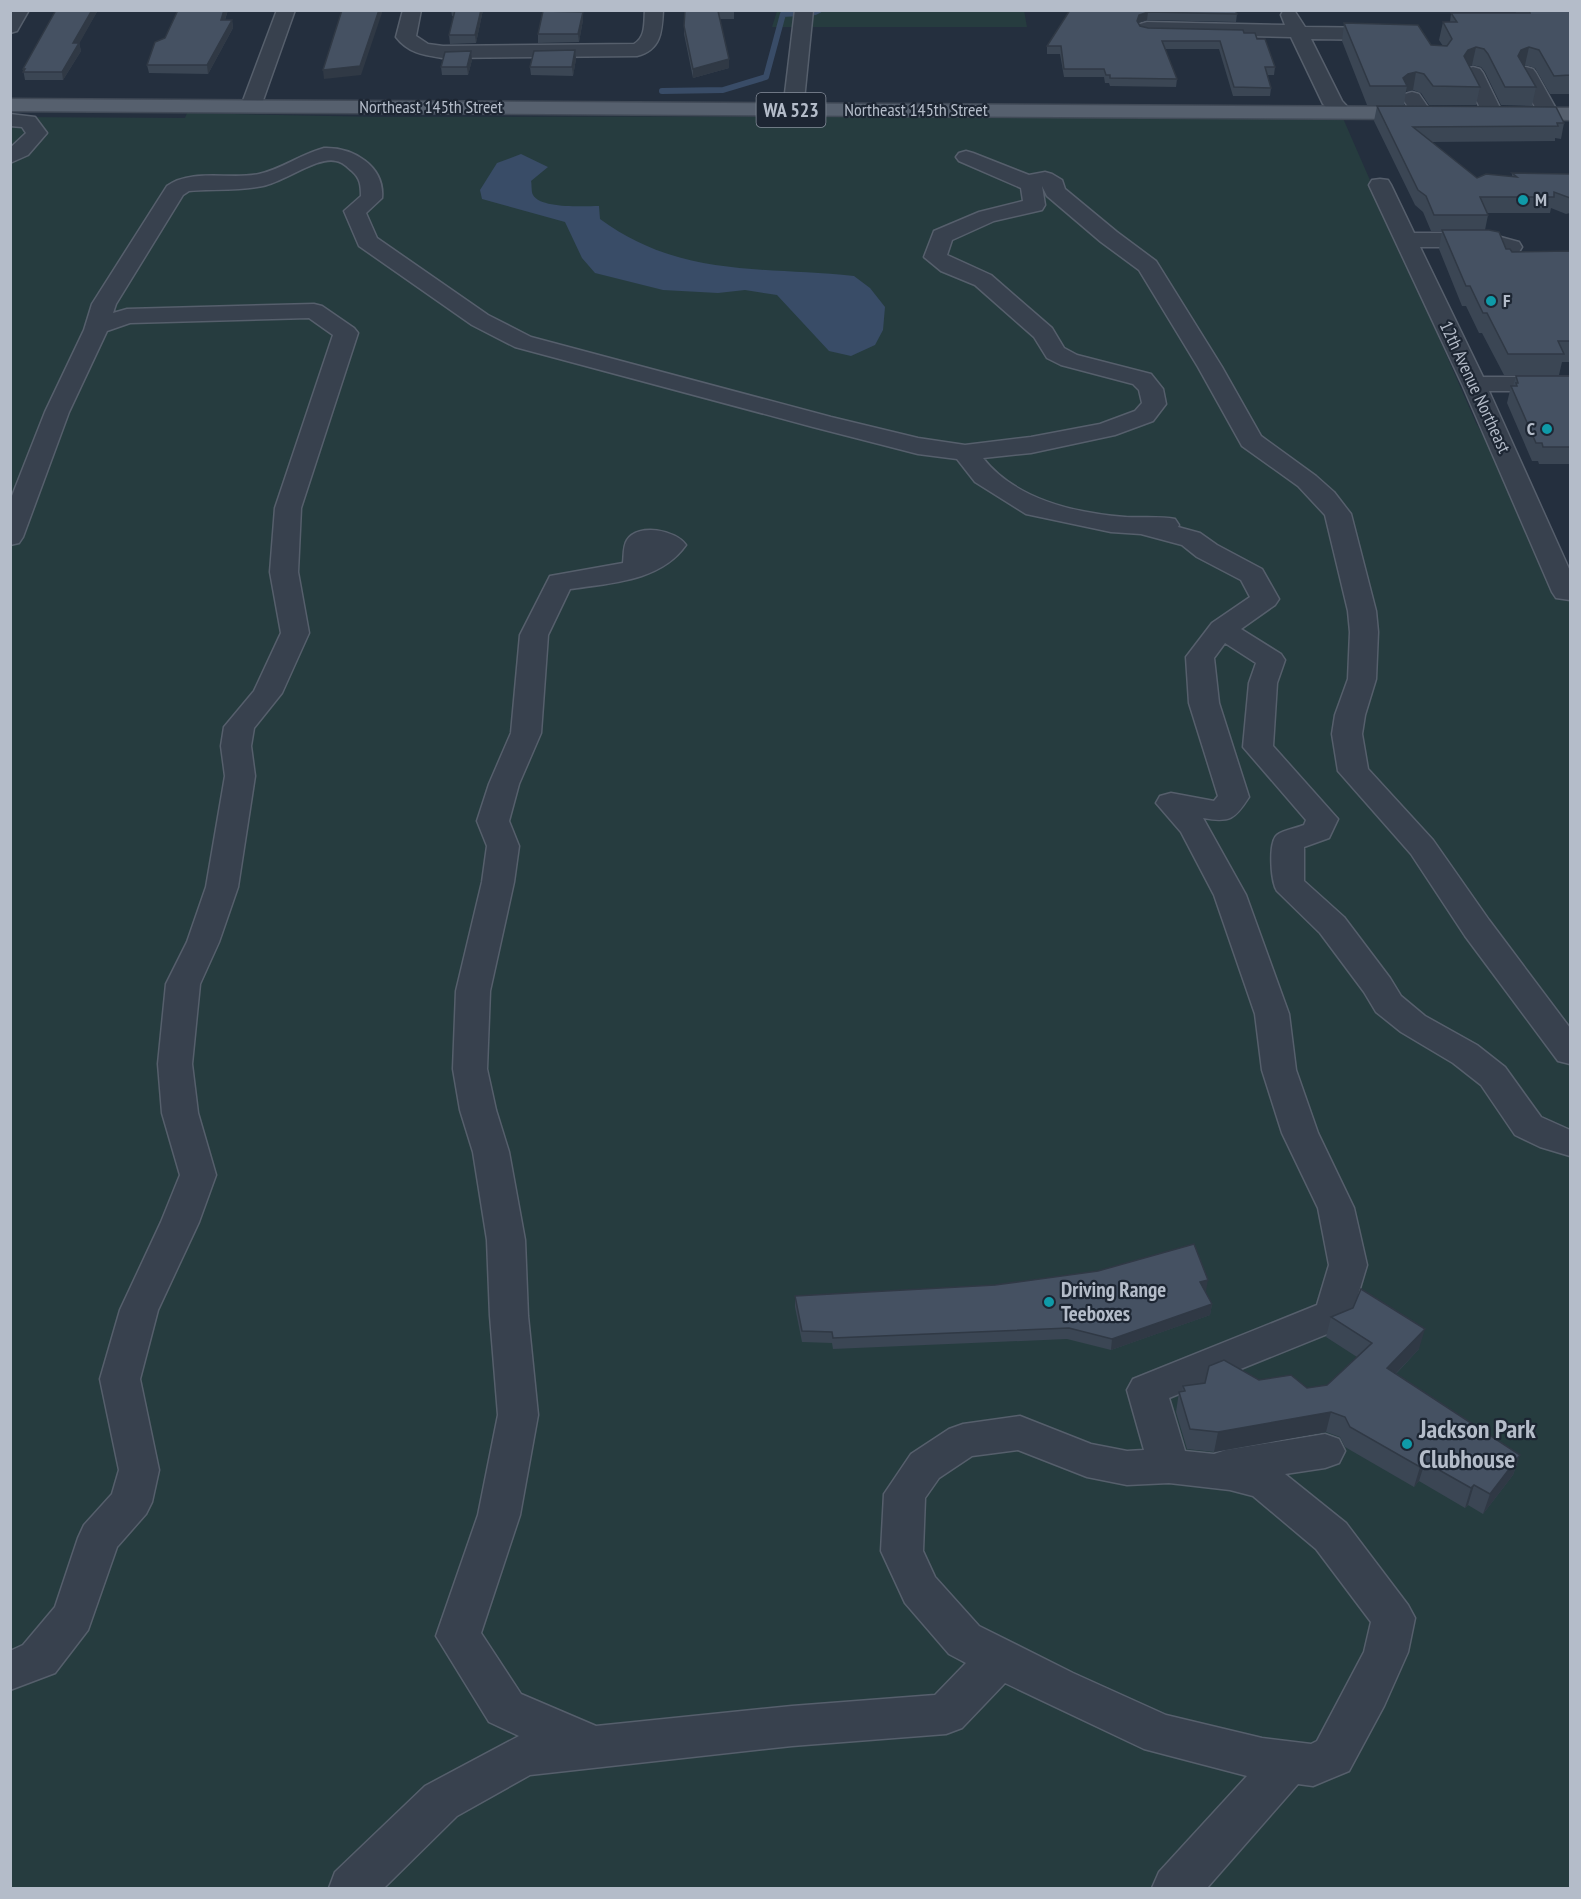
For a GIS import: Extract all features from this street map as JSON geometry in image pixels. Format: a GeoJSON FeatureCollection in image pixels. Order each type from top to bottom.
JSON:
{"type":"FeatureCollection","features":[{"type":"Feature","properties":{"kind":"main road","name":"Northeast 145th Street"},"geometry":{"type":"LineString","coordinates":[[10,105],[1343,113],[1417,106],[1446,113]]}},
{"type":"Feature","properties":{"kind":"main road"},"geometry":{"type":"LineString","coordinates":[[1469,114],[1570,114]]}},
{"type":"Feature","properties":{"kind":"street"},"geometry":{"type":"LineString","coordinates":[[10,27],[20,10]]}},
{"type":"Feature","properties":{"kind":"street"},"geometry":{"type":"LineString","coordinates":[[251,106],[286,10]]}},
{"type":"Feature","properties":{"kind":"street"},"geometry":{"type":"LineString","coordinates":[[412,10],[406,37],[416,47],[443,52],[629,52],[643,48],[652,40],[654,10]]}},
{"type":"Feature","properties":{"kind":"street"},"geometry":{"type":"LineString","coordinates":[[793,110],[804,10]]}},
{"type":"Feature","properties":{"kind":"street"},"geometry":{"type":"LineString","coordinates":[[1288,10],[1333,104],[1343,113]]}},
{"type":"Feature","properties":{"kind":"street"},"geometry":{"type":"LineString","coordinates":[[1147,28],[1409,35]]}},
{"type":"Feature","properties":{"kind":"street"},"geometry":{"type":"LineString","coordinates":[[1473,72],[1493,114]]}},
{"type":"Feature","properties":{"kind":"street"},"geometry":{"type":"LineString","coordinates":[[1526,73],[1549,114]]}},
{"type":"Feature","properties":{"kind":"street"},"geometry":{"type":"LineString","coordinates":[[10,120],[28,122],[37,133],[21,151],[10,157]]}},
{"type":"Feature","properties":{"kind":"street"},"geometry":{"type":"LineString","coordinates":[[10,537],[57,412],[96,327],[104,304],[175,191],[183,185],[237,183],[276,177],[288,167],[312,157],[333,154],[349,156],[370,177],[373,188],[371,198],[355,211],[367,241],[480,320],[523,342],[822,422],[918,446],[965,453],[1031,445],[1106,430],[1144,416],[1155,404],[1151,389],[1142,379],[1070,360],[1055,353],[1044,333],[983,280],[949,266],[937,251],[942,236],[1003,210],[1034,205],[1031,185],[1035,180],[1050,180],[1054,185],[1054,191],[1148,266],[1216,376],[1251,441],[1307,481],[1338,514],[1362,611],[1364,632],[1362,679],[1350,715],[1347,734],[1353,771],[1422,847],[1477,928],[1570,1052]]}},
{"type":"Feature","properties":{"kind":"street"},"geometry":{"type":"LineString","coordinates":[[966,158],[1016,176],[1031,185]]}},
{"type":"Feature","properties":{"kind":"street","name":"12th Avenue Northeast"},"geometry":{"type":"LineString","coordinates":[[1380,185],[1474,384],[1568,592]]}},
{"type":"Feature","properties":{"kind":"street"},"geometry":{"type":"LineString","coordinates":[[1406,240],[1486,240],[1511,247]]}},
{"type":"Feature","properties":{"kind":"street"},"geometry":{"type":"LineString","coordinates":[[10,1671],[39,1659],[73,1617],[99,1538],[131,1502],[140,1470],[120,1379],[139,1310],[180,1222],[198,1174],[180,1113],[175,1064],[183,984],[202,942],[222,887],[240,776],[236,746],[239,726],[267,693],[295,633],[284,572],[288,508],[346,333],[314,311],[127,316],[96,327]]}},
{"type":"Feature","properties":{"kind":"street"},"geometry":{"type":"LineString","coordinates":[[1474,384],[1570,384]]}},
{"type":"Feature","properties":{"kind":"street"},"geometry":{"type":"LineString","coordinates":[[965,453],[984,477],[1035,508],[1111,524],[1145,526],[1191,539],[1207,551],[1252,575],[1265,599],[1222,629],[1200,657],[1204,703],[1234,797],[1221,812],[1172,803],[1194,826],[1230,895],[1272,1014],[1279,1070],[1300,1132],[1336,1208],[1348,1264],[1333,1316],[1147,1390],[1188,1468]]}},
{"type":"Feature","properties":{"kind":"street"},"geometry":{"type":"LineString","coordinates":[[591,1746],[506,1708],[458,1636],[479,1568],[499,1515],[518,1415],[509,1316],[506,1240],[491,1152],[478,1110],[470,1070],[472,991],[498,882],[503,846],[493,821],[504,784],[526,733],[534,635],[560,582],[636,567]]}},
{"type":"Feature","properties":{"kind":"street"},"geometry":{"type":"LineString","coordinates":[[1222,629],[1271,660],[1263,683],[1258,747],[1322,819],[1318,831],[1288,842],[1288,884],[1332,925],[1378,986],[1388,1004],[1413,1024],[1465,1054],[1493,1076],[1528,1126],[1570,1143]]}},
{"type":"Feature","properties":{"kind":"street"},"geometry":{"type":"LineString","coordinates":[[1020,1433],[1087,1460],[1127,1468],[1188,1468],[1230,1473],[1265,1482],[1331,1536],[1393,1618],[1386,1652],[1368,1692],[1333,1756],[1314,1765],[1262,1759],[1160,1734],[964,1640],[920,1590],[902,1551],[904,1494],[926,1466],[963,1441],[1020,1433]]}},
{"type":"Feature","properties":{"kind":"street"},"geometry":{"type":"LineString","coordinates":[[1188,1468],[1325,1451]]}},
{"type":"Feature","properties":{"kind":"street"},"geometry":{"type":"LineString","coordinates":[[352,1888],[441,1801],[523,1755],[792,1726],[946,1714],[1000,1658]]}},
{"type":"Feature","properties":{"kind":"street"},"geometry":{"type":"LineString","coordinates":[[1176,1888],[1289,1762]]}},
{"type":"Feature","properties":{"kind":"green space"},"geometry":{"type":"Polygon","coordinates":[[[1024,10],[1027,27],[772,27],[777,11],[1024,10]]]}},
{"type":"Feature","properties":{"kind":"green space"},"geometry":{"type":"Polygon","coordinates":[[[187,113],[380,117],[1342,116],[1476,423],[1570,588],[1570,1888],[11,1888],[11,117],[185,118],[187,113]]]}},
{"type":"Feature","properties":{"kind":"water"},"geometry":{"type":"Polygon","coordinates":[[[521,154],[548,167],[531,181],[532,193],[538,199],[553,205],[599,206],[600,219],[630,238],[660,251],[722,266],[854,276],[870,288],[885,307],[883,330],[875,345],[851,356],[829,351],[777,295],[745,290],[718,293],[663,290],[595,273],[582,258],[565,222],[482,199],[480,190],[497,163],[521,154]]]}},
{"type":"Feature","properties":{"kind":"building"},"geometry":{"type":"Polygon","coordinates":[[[56,10],[92,10],[73,43],[79,43],[62,72],[23,72],[25,69],[23,69],[56,10]]]}},
{"type":"Feature","properties":{"kind":"building"},"geometry":{"type":"Polygon","coordinates":[[[178,10],[224,10],[221,20],[232,20],[207,65],[147,65],[155,42],[165,38],[178,10]]]}},
{"type":"Feature","properties":{"kind":"building"},"geometry":{"type":"Polygon","coordinates":[[[342,10],[379,10],[360,66],[323,70],[342,10]]]}},
{"type":"Feature","properties":{"kind":"building"},"geometry":{"type":"Polygon","coordinates":[[[455,10],[481,10],[475,35],[449,35],[455,10]]]}},
{"type":"Feature","properties":{"kind":"building"},"geometry":{"type":"Polygon","coordinates":[[[685,10],[723,10],[718,11],[729,59],[693,69],[684,26],[685,10]]]}},
{"type":"Feature","properties":{"kind":"building"},"geometry":{"type":"Polygon","coordinates":[[[1070,10],[1235,10],[1237,14],[1148,12],[1139,15],[1137,21],[1140,26],[1148,28],[1243,30],[1244,33],[1255,33],[1257,39],[1265,39],[1275,67],[1265,67],[1271,88],[1234,87],[1220,41],[1162,41],[1177,79],[1110,78],[1104,69],[1064,69],[1061,46],[1047,46],[1070,10]]]}},
{"type":"Feature","properties":{"kind":"building"},"geometry":{"type":"Polygon","coordinates":[[[1529,10],[1570,10],[1570,75],[1554,76],[1539,50],[1529,47],[1521,50],[1518,56],[1536,87],[1505,87],[1488,54],[1484,49],[1476,47],[1468,50],[1464,56],[1480,87],[1433,86],[1424,74],[1416,72],[1403,78],[1407,86],[1370,86],[1344,23],[1418,25],[1431,45],[1447,46],[1452,39],[1443,22],[1457,22],[1451,13],[1530,13],[1529,10]]]}},
{"type":"Feature","properties":{"kind":"building"},"geometry":{"type":"Polygon","coordinates":[[[543,11],[583,12],[578,34],[538,34],[543,11]]]}},
{"type":"Feature","properties":{"kind":"building"},"geometry":{"type":"Polygon","coordinates":[[[575,50],[572,67],[530,67],[534,51],[575,50]]]}},
{"type":"Feature","properties":{"kind":"building"},"geometry":{"type":"Polygon","coordinates":[[[471,51],[467,67],[441,67],[445,52],[471,51]]]}},
{"type":"Feature","properties":{"kind":"building"},"geometry":{"type":"Polygon","coordinates":[[[1377,106],[1556,107],[1564,123],[1557,123],[1558,126],[1413,127],[1477,178],[1486,174],[1517,177],[1512,173],[1570,174],[1570,198],[1554,192],[1554,197],[1480,197],[1488,215],[1434,215],[1426,196],[1418,190],[1377,106]]]}},
{"type":"Feature","properties":{"kind":"building"},"geometry":{"type":"Polygon","coordinates":[[[1442,230],[1499,232],[1506,249],[1512,252],[1570,251],[1570,341],[1558,341],[1564,354],[1508,354],[1487,313],[1483,313],[1470,286],[1466,286],[1442,230]]]}},
{"type":"Feature","properties":{"kind":"building","name":"C"},"geometry":{"type":"Polygon","coordinates":[[[1516,376],[1570,376],[1570,447],[1543,447],[1542,443],[1536,443],[1511,386],[1517,386],[1516,376]]]}},
{"type":"Feature","properties":{"kind":"building","name":"Driving Range Teeboxes"},"geometry":{"type":"Polygon","coordinates":[[[1194,1244],[1208,1280],[1200,1282],[1212,1304],[1112,1339],[1069,1328],[833,1338],[832,1332],[802,1331],[795,1296],[995,1285],[1098,1271],[1194,1244]]]}},
{"type":"Feature","properties":{"kind":"building"},"geometry":{"type":"Polygon","coordinates":[[[1361,1289],[1425,1329],[1387,1368],[1520,1455],[1490,1494],[1474,1485],[1471,1488],[1425,1462],[1420,1467],[1350,1427],[1345,1417],[1331,1412],[1218,1432],[1190,1429],[1179,1392],[1185,1391],[1183,1386],[1205,1383],[1209,1366],[1224,1360],[1259,1380],[1291,1375],[1307,1388],[1327,1385],[1372,1343],[1331,1317],[1353,1308],[1361,1289]]]}},
{"type":"Feature","properties":{"kind":"waterway"},"geometry":{"type":"LineString","coordinates":[[815,12],[819,10]]}},
{"type":"Feature","properties":{"kind":"waterway"},"geometry":{"type":"LineString","coordinates":[[662,91],[723,90],[766,77],[783,14],[799,13]]}},
{"type":"Feature","properties":{"kind":"place","name":"M"},"geometry":{"type":"Point","coordinates":[1523,200]}},
{"type":"Feature","properties":{"kind":"place","name":"F"},"geometry":{"type":"Point","coordinates":[1491,301]}},
{"type":"Feature","properties":{"kind":"place","name":"C"},"geometry":{"type":"Point","coordinates":[1547,429]}},
{"type":"Feature","properties":{"kind":"place","name":"Driving Range Teeboxes"},"geometry":{"type":"Point","coordinates":[1049,1302]}},
{"type":"Feature","properties":{"kind":"place","name":"Jackson Park Clubhouse"},"geometry":{"type":"Point","coordinates":[1407,1444]}}]}
